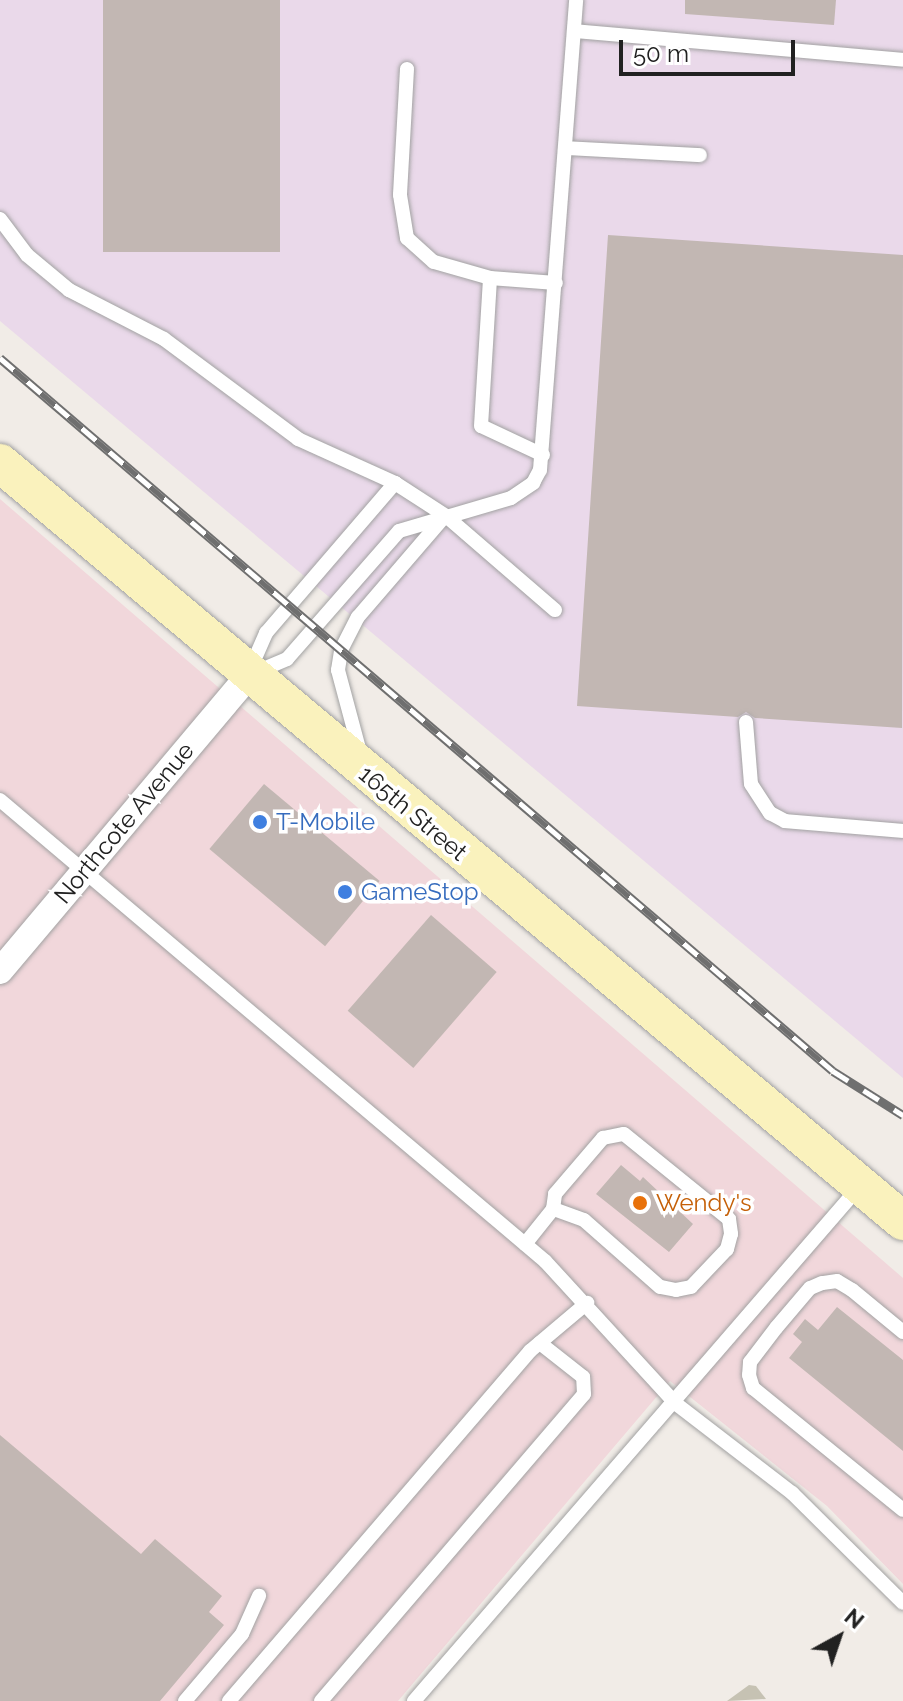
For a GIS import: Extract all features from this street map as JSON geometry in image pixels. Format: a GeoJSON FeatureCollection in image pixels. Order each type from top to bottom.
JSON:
{"type":"FeatureCollection","features":[{"type":"Feature","properties":{"kind":"main road","name":"165th Street"},"geometry":{"type":"LineString","coordinates":[[0,463],[248,676],[903,1221]]}},
{"type":"Feature","properties":{"kind":"street","name":"Northcote Avenue"},"geometry":{"type":"LineString","coordinates":[[0,971],[248,676]]}},
{"type":"Feature","properties":{"kind":"lane"},"geometry":{"type":"LineString","coordinates":[[248,676],[287,659],[399,531],[522,492],[533,483],[543,455],[576,0]]}},
{"type":"Feature","properties":{"kind":"lane"},"geometry":{"type":"LineString","coordinates":[[574,31],[903,60]]}},
{"type":"Feature","properties":{"kind":"lane"},"geometry":{"type":"LineString","coordinates":[[407,69],[400,195],[407,238],[434,262],[490,278],[556,283]]}},
{"type":"Feature","properties":{"kind":"lane"},"geometry":{"type":"LineString","coordinates":[[565,148],[700,155]]}},
{"type":"Feature","properties":{"kind":"lane"},"geometry":{"type":"LineString","coordinates":[[0,219],[27,255],[69,290],[164,339],[298,439],[395,483],[446,516],[555,610]]}},
{"type":"Feature","properties":{"kind":"lane"},"geometry":{"type":"LineString","coordinates":[[490,278],[481,426],[543,455]]}},
{"type":"Feature","properties":{"kind":"lane"},"geometry":{"type":"LineString","coordinates":[[248,676],[266,633],[395,483]]}},
{"type":"Feature","properties":{"kind":"lane"},"geometry":{"type":"LineString","coordinates":[[365,773],[338,670],[341,650],[358,617],[446,516]]}},
{"type":"Feature","properties":{"kind":"lane"},"geometry":{"type":"LineString","coordinates":[[746,722],[751,784],[770,813],[785,821],[903,831]]}},
{"type":"Feature","properties":{"kind":"lane"},"geometry":{"type":"LineString","coordinates":[[0,800],[525,1244],[587,1303],[675,1403],[792,1493],[903,1603]]}},
{"type":"Feature","properties":{"kind":"lane"},"geometry":{"type":"LineString","coordinates":[[525,1244],[553,1209],[555,1194],[603,1138],[624,1134],[729,1219],[731,1234],[727,1249],[691,1287],[676,1290],[660,1287],[584,1220],[553,1209]]}},
{"type":"Feature","properties":{"kind":"lane"},"geometry":{"type":"LineString","coordinates":[[414,1701],[634,1441],[675,1403],[861,1185]]}},
{"type":"Feature","properties":{"kind":"lane"},"geometry":{"type":"LineString","coordinates":[[903,1332],[852,1290],[837,1281],[822,1283],[810,1288],[776,1328],[750,1362],[749,1375],[753,1388],[903,1510]]}},
{"type":"Feature","properties":{"kind":"lane"},"geometry":{"type":"LineString","coordinates":[[229,1701],[540,1343],[587,1303]]}},
{"type":"Feature","properties":{"kind":"lane"},"geometry":{"type":"LineString","coordinates":[[321,1701],[584,1394],[583,1377],[540,1343]]}},
{"type":"Feature","properties":{"kind":"lane"},"geometry":{"type":"LineString","coordinates":[[185,1701],[242,1634],[259,1596]]}},
{"type":"Feature","properties":{"kind":"shaded area"},"geometry":{"type":"Polygon","coordinates":[[[0,0],[903,0],[903,1078],[0,321],[0,0]]]}},
{"type":"Feature","properties":{"kind":"shaded area"},"geometry":{"type":"Polygon","coordinates":[[[0,499],[903,1278],[903,1584],[827,1506],[670,1381],[398,1701],[0,1701],[0,499]]]}},
{"type":"Feature","properties":{"kind":"shaded area"},"geometry":{"type":"Polygon","coordinates":[[[749,1685],[756,1686],[766,1699],[727,1701],[749,1685]]]}},
{"type":"Feature","properties":{"kind":"building"},"geometry":{"type":"Polygon","coordinates":[[[103,0],[280,0],[280,252],[103,252],[103,0]]]}},
{"type":"Feature","properties":{"kind":"building"},"geometry":{"type":"Polygon","coordinates":[[[685,0],[836,0],[834,25],[685,14],[685,0]]]}},
{"type":"Feature","properties":{"kind":"building"},"geometry":{"type":"Polygon","coordinates":[[[608,235],[903,255],[902,728],[755,718],[746,712],[738,717],[577,706],[608,235]]]}},
{"type":"Feature","properties":{"kind":"building"},"geometry":{"type":"Polygon","coordinates":[[[264,784],[380,881],[325,946],[209,849],[264,784]]]}},
{"type":"Feature","properties":{"kind":"building"},"geometry":{"type":"Polygon","coordinates":[[[431,915],[497,972],[413,1068],[348,1011],[431,915]]]}},
{"type":"Feature","properties":{"kind":"building","name":"Wendy's"},"geometry":{"type":"Polygon","coordinates":[[[621,1165],[640,1181],[643,1177],[693,1224],[669,1252],[596,1194],[621,1165]]]}},
{"type":"Feature","properties":{"kind":"building"},"geometry":{"type":"Polygon","coordinates":[[[837,1307],[903,1360],[903,1451],[789,1358],[802,1342],[793,1334],[805,1319],[818,1330],[837,1307]]]}},
{"type":"Feature","properties":{"kind":"building"},"geometry":{"type":"Polygon","coordinates":[[[0,1435],[141,1554],[155,1539],[222,1596],[209,1612],[224,1625],[160,1701],[0,1701],[0,1435]]]}},
{"type":"Feature","properties":{"kind":"railway"},"geometry":{"type":"LineString","coordinates":[[0,358],[833,1071],[903,1115]]}},
{"type":"Feature","properties":{"kind":"place","name":"T-Mobile"},"geometry":{"type":"Point","coordinates":[260,822]}},
{"type":"Feature","properties":{"kind":"place","name":"GameStop"},"geometry":{"type":"Point","coordinates":[345,892]}},
{"type":"Feature","properties":{"kind":"place","name":"Wendy's"},"geometry":{"type":"Point","coordinates":[640,1203]}}]}
